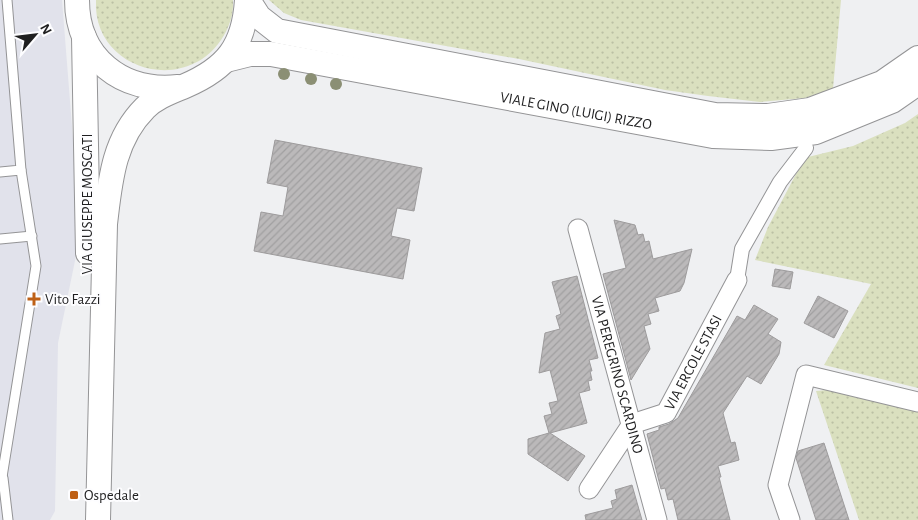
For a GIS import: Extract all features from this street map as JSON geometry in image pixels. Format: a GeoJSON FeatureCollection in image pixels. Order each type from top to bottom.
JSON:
{"type":"FeatureCollection","features":[{"type":"Feature","properties":{"kind":"street","name":"VIA GIUSEPPE MOSCATI"},"geometry":{"type":"LineString","coordinates":[[77,0],[79,20],[84,37],[89,223],[82,520]]}},
{"type":"Feature","properties":{"kind":"street","name":"VIA GIUSEPPE MOSCATI"},"geometry":{"type":"LineString","coordinates":[[98,520],[105,224],[110,176],[118,150],[132,125],[145,108],[160,96],[208,76],[226,60],[239,41],[246,20],[248,0]]}},
{"type":"Feature","properties":{"kind":"street","name":"VIALE GINO (LUIGI) RIZZO"},"geometry":{"type":"LineString","coordinates":[[248,0],[259,17],[277,31],[714,115],[768,116],[810,110],[882,83],[918,58]]}},
{"type":"Feature","properties":{"kind":"street","name":"VIA GIUSEPPE MOSCATI"},"geometry":{"type":"LineString","coordinates":[[84,37],[97,58],[115,74],[137,85],[160,89],[185,86]]}},
{"type":"Feature","properties":{"kind":"street","name":"VIALE GINO (LUIGI) RIZZO"},"geometry":{"type":"LineString","coordinates":[[226,60],[250,54],[271,54],[713,136],[771,138],[816,132],[892,101],[918,84]]}},
{"type":"Feature","properties":{"kind":"street"},"geometry":{"type":"LineString","coordinates":[[737,280],[742,249],[780,182],[806,148]]}},
{"type":"Feature","properties":{"kind":"street","name":"VIA PEREGRINO SCARDINO"},"geometry":{"type":"LineString","coordinates":[[578,229],[657,520]]}},
{"type":"Feature","properties":{"kind":"street","name":"VIA ERCOLE STASI"},"geometry":{"type":"LineString","coordinates":[[632,424],[666,413],[737,280]]}},
{"type":"Feature","properties":{"kind":"street"},"geometry":{"type":"LineString","coordinates":[[790,520],[778,485],[806,374],[918,402]]}},
{"type":"Feature","properties":{"kind":"street"},"geometry":{"type":"LineString","coordinates":[[588,489],[632,424]]}},
{"type":"Feature","properties":{"kind":"lane"},"geometry":{"type":"LineString","coordinates":[[7,0],[21,170],[36,266],[1,480],[8,520]]}},
{"type":"Feature","properties":{"kind":"lane"},"geometry":{"type":"LineString","coordinates":[[0,172],[21,170]]}},
{"type":"Feature","properties":{"kind":"lane"},"geometry":{"type":"LineString","coordinates":[[0,239],[32,236]]}},
{"type":"Feature","properties":{"kind":"shaded area","name":"Vito Fazzi"},"geometry":{"type":"Polygon","coordinates":[[[0,0],[62,0],[78,202],[76,256],[58,343],[55,511],[50,520],[0,520],[0,0]]]}},
{"type":"Feature","properties":{"kind":"green space"},"geometry":{"type":"Polygon","coordinates":[[[96,0],[233,0],[233,10],[229,26],[224,35],[205,57],[185,67],[164,70],[143,67],[124,58],[108,43],[99,24],[96,0]]]}},
{"type":"Feature","properties":{"kind":"green space"},"geometry":{"type":"Polygon","coordinates":[[[269,0],[841,0],[833,89],[805,98],[760,102],[665,90],[519,59],[301,20],[284,13],[269,0]]]}},
{"type":"Feature","properties":{"kind":"green space"},"geometry":{"type":"Polygon","coordinates":[[[918,114],[918,388],[824,365],[871,284],[755,260],[768,227],[796,174],[808,157],[853,146],[905,123],[918,114]]]}},
{"type":"Feature","properties":{"kind":"green space"},"geometry":{"type":"Polygon","coordinates":[[[839,389],[918,410],[918,520],[859,520],[816,391],[839,389]]]}},
{"type":"Feature","properties":{"kind":"building"},"geometry":{"type":"Polygon","coordinates":[[[275,140],[422,168],[414,211],[397,208],[391,236],[410,240],[403,279],[254,251],[261,212],[283,216],[288,187],[267,183],[275,140]]]}},
{"type":"Feature","properties":{"kind":"building"},"geometry":{"type":"Polygon","coordinates":[[[614,220],[635,225],[638,235],[643,234],[645,242],[649,241],[653,259],[692,249],[684,283],[680,291],[655,298],[659,311],[648,314],[651,324],[644,326],[650,349],[631,380],[603,274],[626,268],[614,220]]]}},
{"type":"Feature","properties":{"kind":"building"},"geometry":{"type":"Polygon","coordinates":[[[775,269],[793,272],[790,289],[772,286],[775,269]]]}},
{"type":"Feature","properties":{"kind":"building"},"geometry":{"type":"Polygon","coordinates":[[[577,276],[598,358],[589,360],[592,371],[590,371],[592,380],[588,381],[590,390],[579,393],[587,423],[550,433],[585,456],[568,481],[528,454],[528,439],[549,433],[544,416],[552,414],[549,403],[558,401],[550,370],[539,373],[545,333],[560,329],[556,316],[561,314],[552,282],[577,276]]]}},
{"type":"Feature","properties":{"kind":"building"},"geometry":{"type":"Polygon","coordinates":[[[818,296],[848,311],[834,338],[804,323],[818,296]]]}},
{"type":"Feature","properties":{"kind":"building"},"geometry":{"type":"Polygon","coordinates":[[[754,305],[778,319],[768,334],[781,342],[779,354],[761,384],[747,376],[723,413],[731,443],[735,442],[739,460],[718,466],[730,520],[678,520],[673,499],[668,500],[665,488],[661,489],[647,434],[659,430],[659,427],[669,424],[678,418],[737,316],[745,320],[754,305]]]}},
{"type":"Feature","properties":{"kind":"building"},"geometry":{"type":"Polygon","coordinates":[[[824,443],[849,520],[816,520],[796,458],[798,451],[824,443]]]}},
{"type":"Feature","properties":{"kind":"building"},"geometry":{"type":"Polygon","coordinates":[[[632,485],[642,520],[586,520],[585,515],[613,508],[611,501],[617,499],[615,490],[632,485]]]}},
{"type":"Feature","properties":{"kind":"place","name":"Vito Fazzi"},"geometry":{"type":"Point","coordinates":[34,299]}},
{"type":"Feature","properties":{"kind":"place","name":"Ospedale"},"geometry":{"type":"Point","coordinates":[74,495]}}]}
